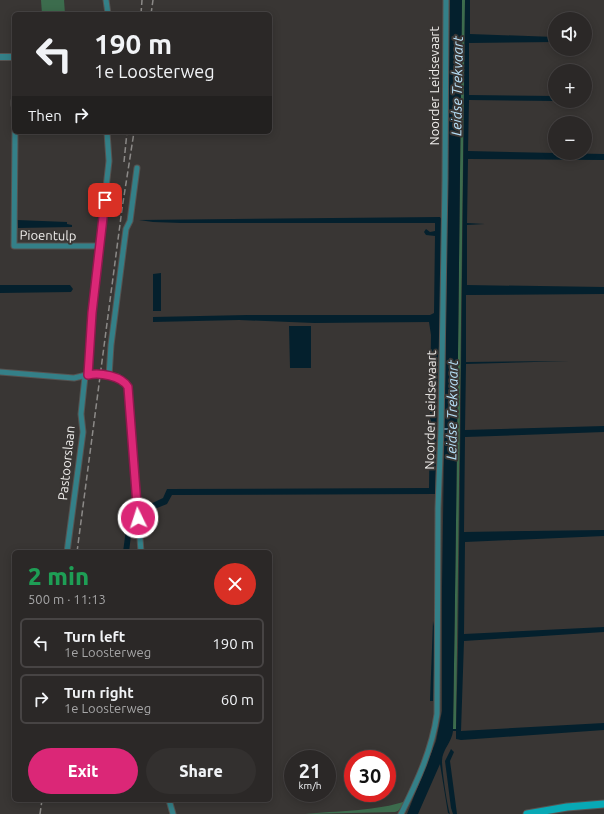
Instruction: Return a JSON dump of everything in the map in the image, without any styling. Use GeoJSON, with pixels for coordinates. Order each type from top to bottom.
{"type":"FeatureCollection","features":[{"type":"Feature","properties":{"kind":"main road"},"geometry":{"type":"LineString","coordinates":[[527,814],[567,807],[604,804]]}},
{"type":"Feature","properties":{"kind":"street"},"geometry":{"type":"LineString","coordinates":[[106,0],[108,12]]}},
{"type":"Feature","properties":{"kind":"street","name":"Noorder Leidsevaart"},"geometry":{"type":"LineString","coordinates":[[401,814],[418,780],[434,734],[437,714],[438,508],[441,429],[446,0]]}},
{"type":"Feature","properties":{"kind":"street"},"geometry":{"type":"LineString","coordinates":[[0,57],[12,57]]}},
{"type":"Feature","properties":{"kind":"street","name":"Pioentulp"},"geometry":{"type":"LineString","coordinates":[[14,134],[14,246],[99,246]]}},
{"type":"Feature","properties":{"kind":"street","name":"Pastoorslaan"},"geometry":{"type":"LineString","coordinates":[[67,550],[83,432],[81,414],[109,161],[107,134]]}},
{"type":"Feature","properties":{"kind":"street"},"geometry":{"type":"LineString","coordinates":[[109,376],[111,345],[126,229],[130,221],[137,168]]}},
{"type":"Feature","properties":{"kind":"street"},"geometry":{"type":"LineString","coordinates":[[0,372],[74,378],[86,375],[109,376],[122,379],[126,383],[129,392],[141,550]]}},
{"type":"Feature","properties":{"kind":"street"},"geometry":{"type":"LineString","coordinates":[[170,802],[173,814]]}},
{"type":"Feature","properties":{"kind":"green space"},"geometry":{"type":"Polygon","coordinates":[[[41,0],[64,0],[65,12],[42,12],[41,0]]]}},
{"type":"Feature","properties":{"kind":"green space"},"geometry":{"type":"Polygon","coordinates":[[[462,0],[465,0],[456,729],[453,729],[457,456],[462,0]]]}},
{"type":"Feature","properties":{"kind":"green space"},"geometry":{"type":"Polygon","coordinates":[[[406,801],[398,811],[395,812],[305,814],[370,809],[406,801]]]}},
{"type":"Feature","properties":{"kind":"water","name":"Leidse Trekvaart"},"geometry":{"type":"Polygon","coordinates":[[[450,0],[462,0],[453,729],[456,729],[465,0],[470,0],[470,34],[548,37],[548,42],[469,43],[469,95],[548,96],[548,101],[469,100],[468,151],[548,153],[548,160],[468,159],[467,223],[485,224],[467,225],[467,285],[604,287],[604,294],[466,295],[466,362],[569,361],[466,364],[465,430],[604,426],[604,432],[465,437],[464,532],[604,530],[604,536],[465,542],[464,634],[604,627],[604,632],[464,641],[461,731],[604,723],[604,730],[461,740],[456,739],[456,731],[453,731],[451,739],[442,757],[447,803],[450,814],[448,813],[440,764],[418,814],[407,814],[436,741],[442,711],[442,587],[446,325],[441,326],[438,357],[435,494],[172,495],[167,504],[142,514],[140,509],[163,498],[167,489],[429,488],[431,335],[429,322],[314,323],[239,320],[153,322],[153,317],[247,315],[430,315],[434,313],[435,236],[426,235],[424,232],[426,229],[430,232],[435,231],[435,223],[181,223],[139,220],[440,217],[442,220],[442,317],[446,317],[450,0]]]}},
{"type":"Feature","properties":{"kind":"water"},"geometry":{"type":"Polygon","coordinates":[[[592,154],[604,154],[604,160],[592,160],[592,154]]]}},
{"type":"Feature","properties":{"kind":"water"},"geometry":{"type":"Polygon","coordinates":[[[17,220],[67,222],[67,224],[72,225],[72,227],[18,228],[17,220]]]}},
{"type":"Feature","properties":{"kind":"water"},"geometry":{"type":"Polygon","coordinates":[[[161,273],[161,311],[153,311],[153,274],[161,273]]]}},
{"type":"Feature","properties":{"kind":"water"},"geometry":{"type":"Polygon","coordinates":[[[0,285],[70,285],[73,289],[71,292],[0,293],[0,285]]]}},
{"type":"Feature","properties":{"kind":"water"},"geometry":{"type":"Polygon","coordinates":[[[289,326],[311,326],[311,368],[290,368],[289,326]]]}},
{"type":"Feature","properties":{"kind":"water"},"geometry":{"type":"Polygon","coordinates":[[[134,510],[136,514],[133,519],[129,550],[123,550],[128,514],[134,510]]]}},
{"type":"Feature","properties":{"kind":"water"},"geometry":{"type":"Polygon","coordinates":[[[433,621],[435,632],[433,701],[430,701],[433,621]]]}},
{"type":"Feature","properties":{"kind":"water"},"geometry":{"type":"Polygon","coordinates":[[[451,749],[454,752],[450,761],[457,814],[453,814],[451,808],[445,761],[451,749]]]}},
{"type":"Feature","properties":{"kind":"ferry route"},"geometry":{"type":"LineString","coordinates":[[444,429],[457,429]]}},
{"type":"Feature","properties":{"kind":"railway"},"geometry":{"type":"LineString","coordinates":[[141,12],[142,0]]}},
{"type":"Feature","properties":{"kind":"railway"},"geometry":{"type":"LineString","coordinates":[[151,12],[153,0]]}},
{"type":"Feature","properties":{"kind":"railway"},"geometry":{"type":"LineString","coordinates":[[124,162],[127,134]]}},
{"type":"Feature","properties":{"kind":"railway"},"geometry":{"type":"LineString","coordinates":[[77,550],[122,209],[134,134]]}},
{"type":"Feature","properties":{"kind":"railway"},"geometry":{"type":"LineString","coordinates":[[40,814],[42,802]]}},
{"type":"Feature","properties":{"kind":"route"},"geometry":{"type":"LineString","coordinates":[[105,200],[92,313],[88,375],[94,374],[118,377],[126,383],[128,387],[138,518]]}}]}
